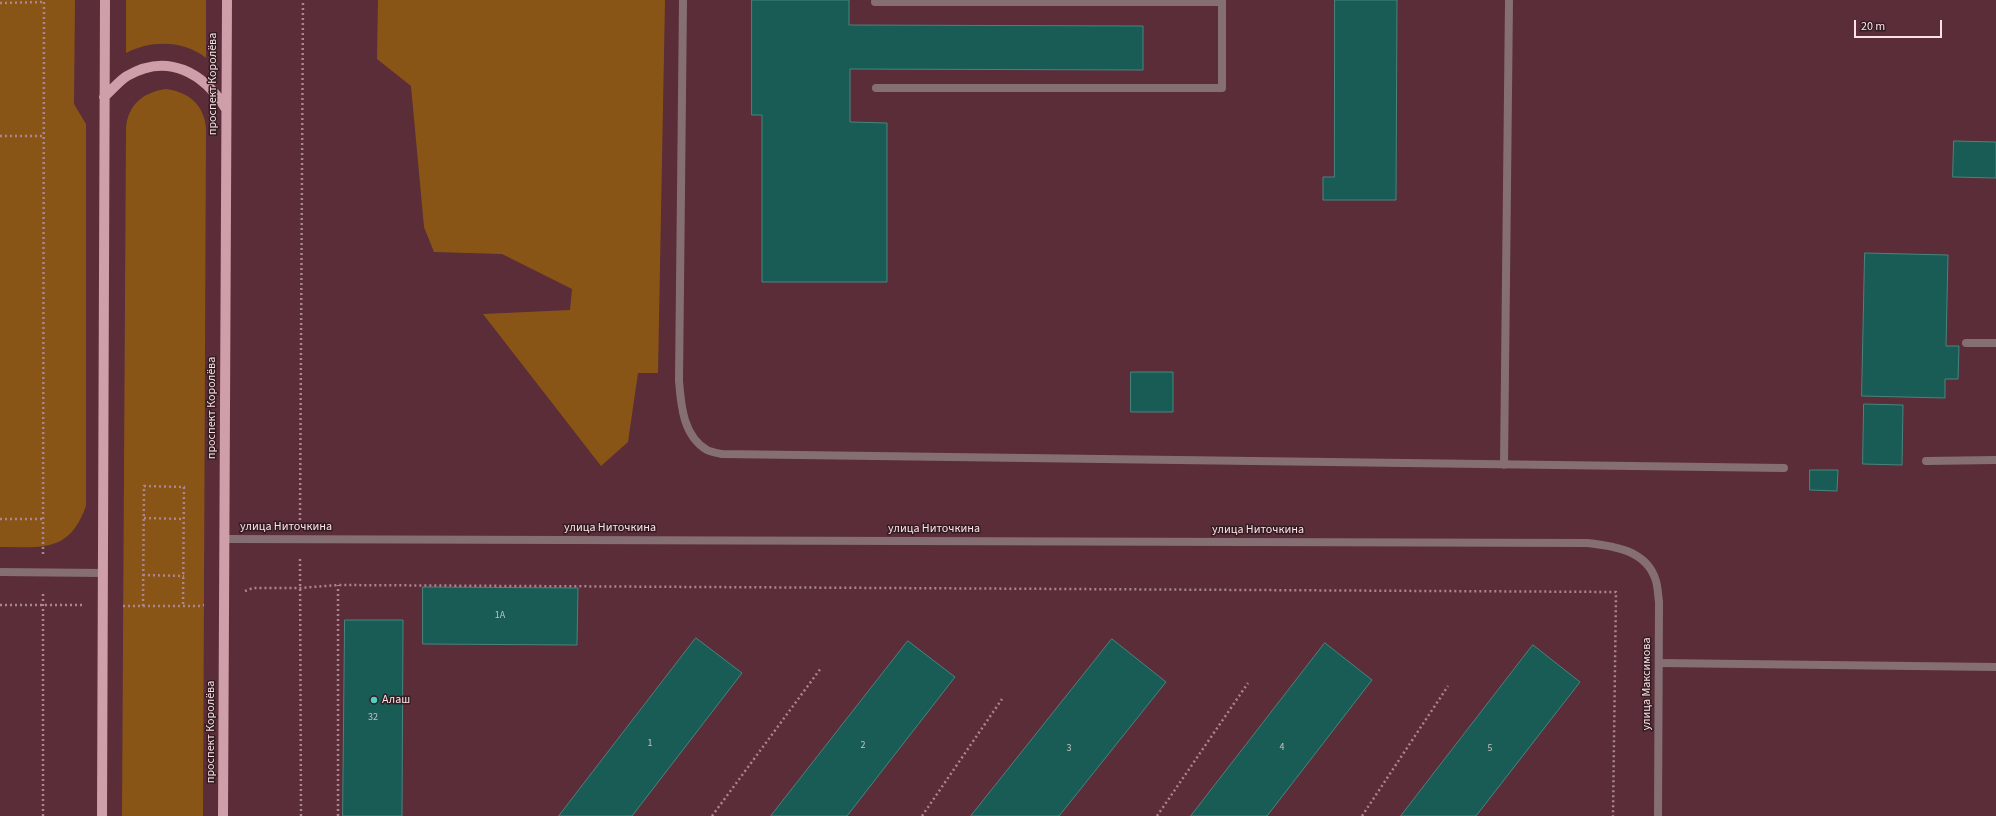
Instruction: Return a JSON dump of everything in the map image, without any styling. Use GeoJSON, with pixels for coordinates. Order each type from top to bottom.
{"type":"FeatureCollection","features":[{"type":"Feature","properties":{"kind":"main road"},"geometry":{"type":"LineString","coordinates":[[102,816],[105,0]]}},
{"type":"Feature","properties":{"kind":"main road","name":"проспект Королёва"},"geometry":{"type":"LineString","coordinates":[[223,816],[227,0]]}},
{"type":"Feature","properties":{"kind":"main road"},"geometry":{"type":"LineString","coordinates":[[104,97],[128,76],[145,69],[162,66],[179,67],[193,74],[208,86],[218,95],[226,109]]}},
{"type":"Feature","properties":{"kind":"street"},"geometry":{"type":"LineString","coordinates":[[683,0],[680,387],[681,405],[686,424],[694,438],[707,450],[722,454],[1784,468]]}},
{"type":"Feature","properties":{"kind":"street"},"geometry":{"type":"LineString","coordinates":[[1504,465],[1509,0]]}},
{"type":"Feature","properties":{"kind":"street"},"geometry":{"type":"LineString","coordinates":[[875,2],[1222,1],[1222,88],[876,88]]}},
{"type":"Feature","properties":{"kind":"street"},"geometry":{"type":"LineString","coordinates":[[1966,343],[1996,343]]}},
{"type":"Feature","properties":{"kind":"street"},"geometry":{"type":"LineString","coordinates":[[1926,460],[1996,460]]}},
{"type":"Feature","properties":{"kind":"street","name":"улица Ниточкина"},"geometry":{"type":"LineString","coordinates":[[225,539],[1587,543],[1628,550],[1640,558]]}},
{"type":"Feature","properties":{"kind":"street","name":"улица Максимова"},"geometry":{"type":"LineString","coordinates":[[1640,558],[1651,570],[1656,581],[1659,602],[1658,816]]}},
{"type":"Feature","properties":{"kind":"street"},"geometry":{"type":"LineString","coordinates":[[0,572],[103,572]]}},
{"type":"Feature","properties":{"kind":"street"},"geometry":{"type":"LineString","coordinates":[[1659,664],[1996,667]]}},
{"type":"Feature","properties":{"kind":"path"},"geometry":{"type":"LineString","coordinates":[[301,816],[300,539],[303,0]]}},
{"type":"Feature","properties":{"kind":"path"},"geometry":{"type":"LineString","coordinates":[[0,3],[44,1],[42,816]]}},
{"type":"Feature","properties":{"kind":"path"},"geometry":{"type":"LineString","coordinates":[[0,136],[44,136]]}},
{"type":"Feature","properties":{"kind":"path"},"geometry":{"type":"LineString","coordinates":[[143,606],[144,486],[184,487],[183,606]]}},
{"type":"Feature","properties":{"kind":"path"},"geometry":{"type":"LineString","coordinates":[[144,518],[184,519]]}},
{"type":"Feature","properties":{"kind":"path"},"geometry":{"type":"LineString","coordinates":[[0,519],[43,519]]}},
{"type":"Feature","properties":{"kind":"path"},"geometry":{"type":"LineString","coordinates":[[143,576],[184,576]]}},
{"type":"Feature","properties":{"kind":"path"},"geometry":{"type":"LineString","coordinates":[[338,585],[338,816]]}},
{"type":"Feature","properties":{"kind":"path"},"geometry":{"type":"LineString","coordinates":[[0,605],[200,606],[253,588],[300,588],[338,585],[1616,592],[1613,816]]}},
{"type":"Feature","properties":{"kind":"path"},"geometry":{"type":"LineString","coordinates":[[712,816],[821,668]]}},
{"type":"Feature","properties":{"kind":"path"},"geometry":{"type":"LineString","coordinates":[[1157,816],[1248,683]]}},
{"type":"Feature","properties":{"kind":"path"},"geometry":{"type":"LineString","coordinates":[[1362,816],[1448,686]]}},
{"type":"Feature","properties":{"kind":"path"},"geometry":{"type":"LineString","coordinates":[[922,816],[1002,699]]}},
{"type":"Feature","properties":{"kind":"shaded area"},"geometry":{"type":"Polygon","coordinates":[[[0,0],[75,0],[74,104],[86,124],[86,506],[79,521],[63,540],[53,544],[29,547],[0,547],[0,0]]]}},
{"type":"Feature","properties":{"kind":"shaded area"},"geometry":{"type":"Polygon","coordinates":[[[126,0],[206,0],[206,58],[188,48],[167,44],[146,46],[126,53],[126,0]]]}},
{"type":"Feature","properties":{"kind":"shaded area"},"geometry":{"type":"Polygon","coordinates":[[[378,0],[665,0],[658,373],[638,373],[628,442],[601,466],[483,314],[570,310],[572,289],[502,254],[434,252],[424,227],[411,86],[377,59],[378,0]]]}},
{"type":"Feature","properties":{"kind":"shaded area"},"geometry":{"type":"Polygon","coordinates":[[[166,89],[182,93],[194,101],[199,106],[205,120],[206,128],[203,816],[122,816],[126,128],[127,120],[133,106],[138,101],[150,93],[166,89]]]}},
{"type":"Feature","properties":{"kind":"building"},"geometry":{"type":"Polygon","coordinates":[[[752,0],[849,0],[849,25],[1143,26],[1143,70],[850,69],[850,122],[887,123],[887,282],[762,282],[762,115],[752,115],[752,0]]]}},
{"type":"Feature","properties":{"kind":"building"},"geometry":{"type":"Polygon","coordinates":[[[1335,0],[1397,0],[1396,200],[1323,200],[1323,177],[1334,177],[1335,0]]]}},
{"type":"Feature","properties":{"kind":"building"},"geometry":{"type":"Polygon","coordinates":[[[1954,141],[1996,142],[1996,178],[1953,177],[1954,141]]]}},
{"type":"Feature","properties":{"kind":"building"},"geometry":{"type":"Polygon","coordinates":[[[1865,253],[1948,255],[1946,346],[1959,346],[1958,379],[1945,379],[1945,398],[1862,396],[1865,253]]]}},
{"type":"Feature","properties":{"kind":"building"},"geometry":{"type":"Polygon","coordinates":[[[1131,372],[1173,372],[1173,412],[1131,412],[1131,372]]]}},
{"type":"Feature","properties":{"kind":"building"},"geometry":{"type":"Polygon","coordinates":[[[1864,404],[1903,405],[1902,465],[1863,464],[1864,404]]]}},
{"type":"Feature","properties":{"kind":"building"},"geometry":{"type":"Polygon","coordinates":[[[1810,470],[1838,470],[1837,491],[1810,490],[1810,470]]]}},
{"type":"Feature","properties":{"kind":"building"},"geometry":{"type":"Polygon","coordinates":[[[423,587],[578,588],[577,645],[423,644],[423,587]]]}},
{"type":"Feature","properties":{"kind":"building"},"geometry":{"type":"Polygon","coordinates":[[[345,620],[403,620],[402,816],[343,816],[345,620]]]}},
{"type":"Feature","properties":{"kind":"building"},"geometry":{"type":"Polygon","coordinates":[[[696,638],[742,673],[632,816],[559,816],[696,638]]]}},
{"type":"Feature","properties":{"kind":"building"},"geometry":{"type":"Polygon","coordinates":[[[1112,639],[1166,682],[1059,816],[971,816],[1112,639]]]}},
{"type":"Feature","properties":{"kind":"building"},"geometry":{"type":"Polygon","coordinates":[[[908,641],[955,677],[847,816],[771,816],[908,641]]]}},
{"type":"Feature","properties":{"kind":"building"},"geometry":{"type":"Polygon","coordinates":[[[1325,643],[1372,680],[1267,816],[1191,816],[1325,643]]]}},
{"type":"Feature","properties":{"kind":"building"},"geometry":{"type":"Polygon","coordinates":[[[1533,645],[1580,682],[1476,816],[1401,816],[1533,645]]]}},
{"type":"Feature","properties":{"kind":"place","name":"Алаш"},"geometry":{"type":"Point","coordinates":[374,700]}}]}
